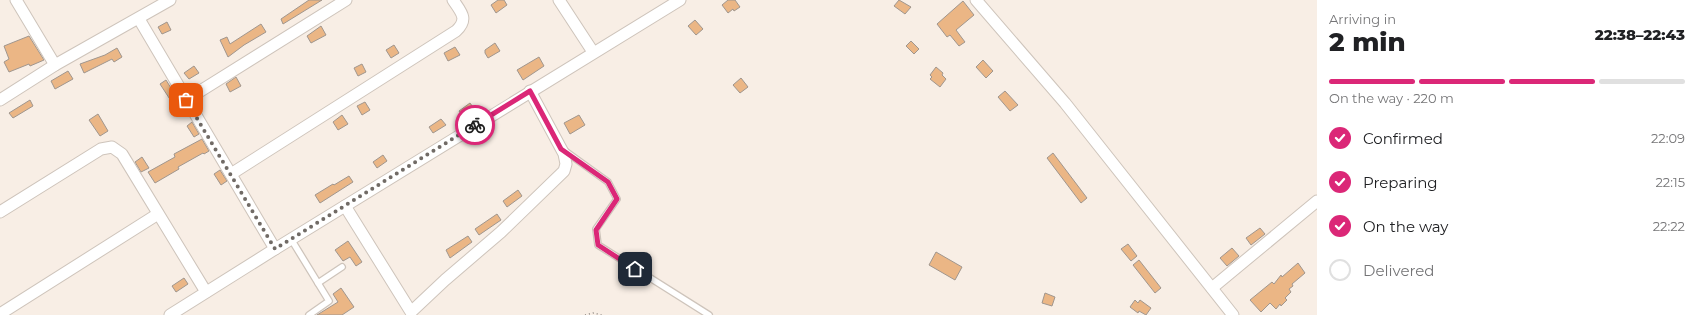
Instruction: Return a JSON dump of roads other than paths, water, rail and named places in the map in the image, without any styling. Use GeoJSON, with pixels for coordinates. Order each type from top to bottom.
{"type":"FeatureCollection","features":[{"type":"Feature","properties":{"kind":"street"},"geometry":{"type":"LineString","coordinates":[[16,0],[55,65]]}},
{"type":"Feature","properties":{"kind":"street"},"geometry":{"type":"LineString","coordinates":[[0,100],[55,65],[139,19],[170,0]]}},
{"type":"Feature","properties":{"kind":"street"},"geometry":{"type":"LineString","coordinates":[[186,100],[346,0]]}},
{"type":"Feature","properties":{"kind":"street"},"geometry":{"type":"LineString","coordinates":[[231,174],[456,31],[460,27],[463,18],[453,0]]}},
{"type":"Feature","properties":{"kind":"street"},"geometry":{"type":"LineString","coordinates":[[559,0],[593,52]]}},
{"type":"Feature","properties":{"kind":"street"},"geometry":{"type":"LineString","coordinates":[[170,315],[593,52],[680,0]]}},
{"type":"Feature","properties":{"kind":"street"},"geometry":{"type":"LineString","coordinates":[[976,0],[1065,103],[1233,315]]}},
{"type":"Feature","properties":{"kind":"street"},"geometry":{"type":"LineString","coordinates":[[139,19],[275,249]]}},
{"type":"Feature","properties":{"kind":"street"},"geometry":{"type":"LineString","coordinates":[[345,206],[412,314],[445,280],[502,232],[564,171],[566,164],[561,149],[530,91]]}},
{"type":"Feature","properties":{"kind":"street"},"geometry":{"type":"LineString","coordinates":[[0,212],[101,149],[112,147],[122,154],[206,292]]}},
{"type":"Feature","properties":{"kind":"street"},"geometry":{"type":"LineString","coordinates":[[1212,288],[1317,201]]}},
{"type":"Feature","properties":{"kind":"street"},"geometry":{"type":"LineString","coordinates":[[0,314],[158,214]]}},
{"type":"Feature","properties":{"kind":"lane"},"geometry":{"type":"LineString","coordinates":[[561,149],[608,182],[617,199],[596,230],[598,245],[709,315]]}},
{"type":"Feature","properties":{"kind":"lane"},"geometry":{"type":"LineString","coordinates":[[291,239],[329,301],[309,315]]}},
{"type":"Feature","properties":{"kind":"lane"},"geometry":{"type":"LineString","coordinates":[[318,283],[342,267]]}}]}
